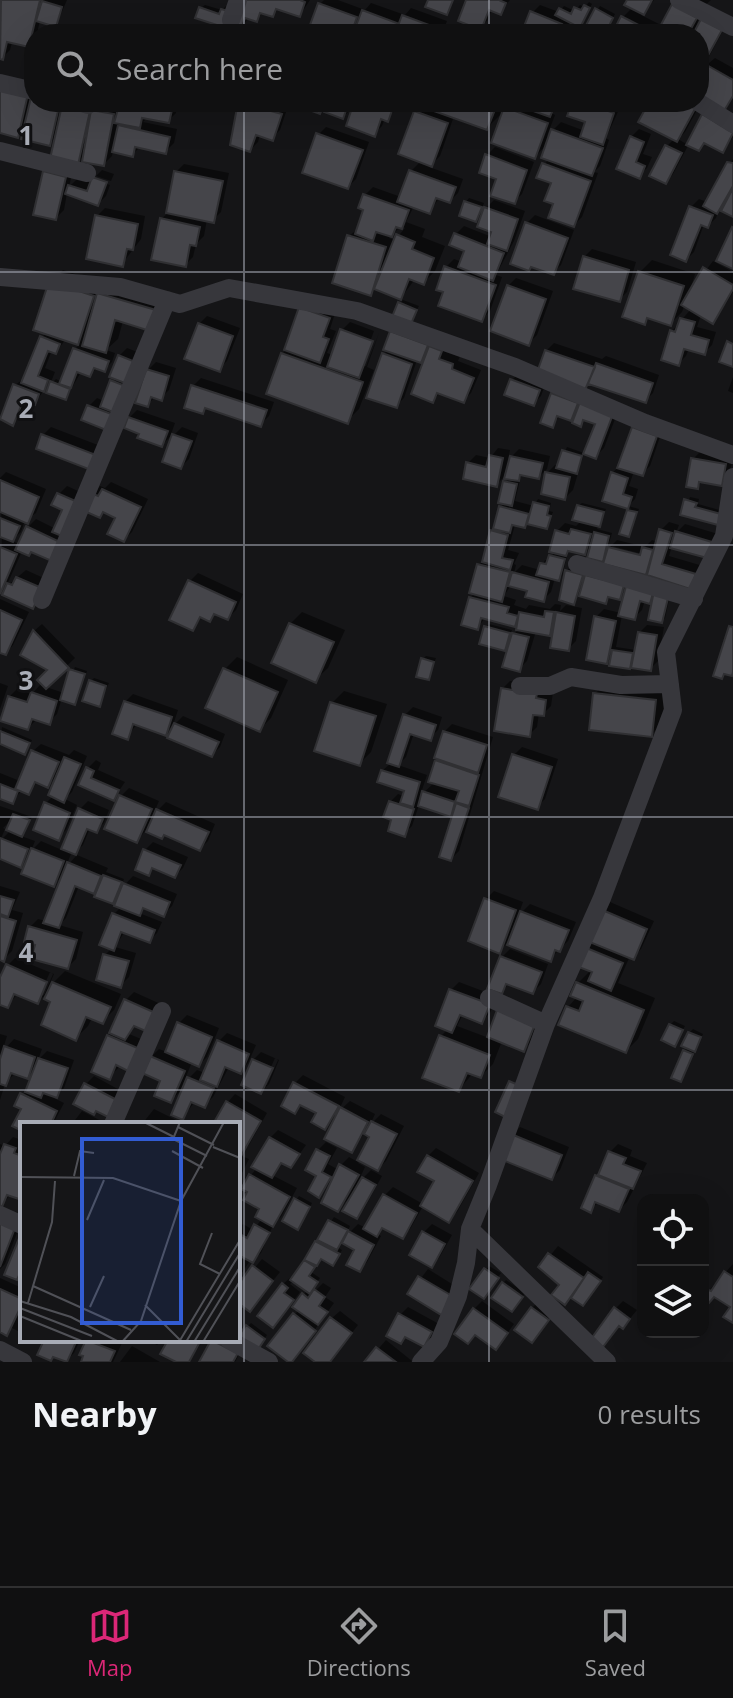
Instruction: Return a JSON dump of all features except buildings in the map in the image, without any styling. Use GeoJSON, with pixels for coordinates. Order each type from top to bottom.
{"type":"FeatureCollection","features":[{"type":"Feature","properties":{"kind":"street"},"geometry":{"type":"LineString","coordinates":[[231,20],[238,0]]}},
{"type":"Feature","properties":{"kind":"street"},"geometry":{"type":"LineString","coordinates":[[679,0],[733,27]]}},
{"type":"Feature","properties":{"kind":"street"},"geometry":{"type":"LineString","coordinates":[[0,83],[24,89]]}},
{"type":"Feature","properties":{"kind":"street"},"geometry":{"type":"LineString","coordinates":[[709,109],[733,124]]}},
{"type":"Feature","properties":{"kind":"street"},"geometry":{"type":"LineString","coordinates":[[0,151],[87,173]]}},
{"type":"Feature","properties":{"kind":"street"},"geometry":{"type":"LineString","coordinates":[[0,277],[120,287],[180,304],[229,288],[357,311],[515,367],[645,423],[733,455]]}},
{"type":"Feature","properties":{"kind":"street"},"geometry":{"type":"LineString","coordinates":[[42,600],[167,300]]}},
{"type":"Feature","properties":{"kind":"street"},"geometry":{"type":"LineString","coordinates":[[421,1362],[439,1342],[458,1296],[470,1229],[546,1024],[602,898],[673,710],[666,652],[724,536],[733,477]]}},
{"type":"Feature","properties":{"kind":"street"},"geometry":{"type":"LineString","coordinates":[[577,564],[694,599]]}},
{"type":"Feature","properties":{"kind":"street"},"geometry":{"type":"LineString","coordinates":[[520,686],[550,686],[571,677],[621,685],[670,684]]}},
{"type":"Feature","properties":{"kind":"street"},"geometry":{"type":"LineString","coordinates":[[489,998],[546,1024]]}},
{"type":"Feature","properties":{"kind":"street"},"geometry":{"type":"LineString","coordinates":[[114,1122],[162,1011]]}},
{"type":"Feature","properties":{"kind":"street"},"geometry":{"type":"LineString","coordinates":[[0,1215],[20,1224]]}},
{"type":"Feature","properties":{"kind":"street"},"geometry":{"type":"LineString","coordinates":[[470,1229],[607,1362]]}},
{"type":"Feature","properties":{"kind":"street"},"geometry":{"type":"LineString","coordinates":[[233,1342],[269,1362]]}},
{"type":"Feature","properties":{"kind":"street"},"geometry":{"type":"LineString","coordinates":[[0,1350],[23,1362]]}}]}
